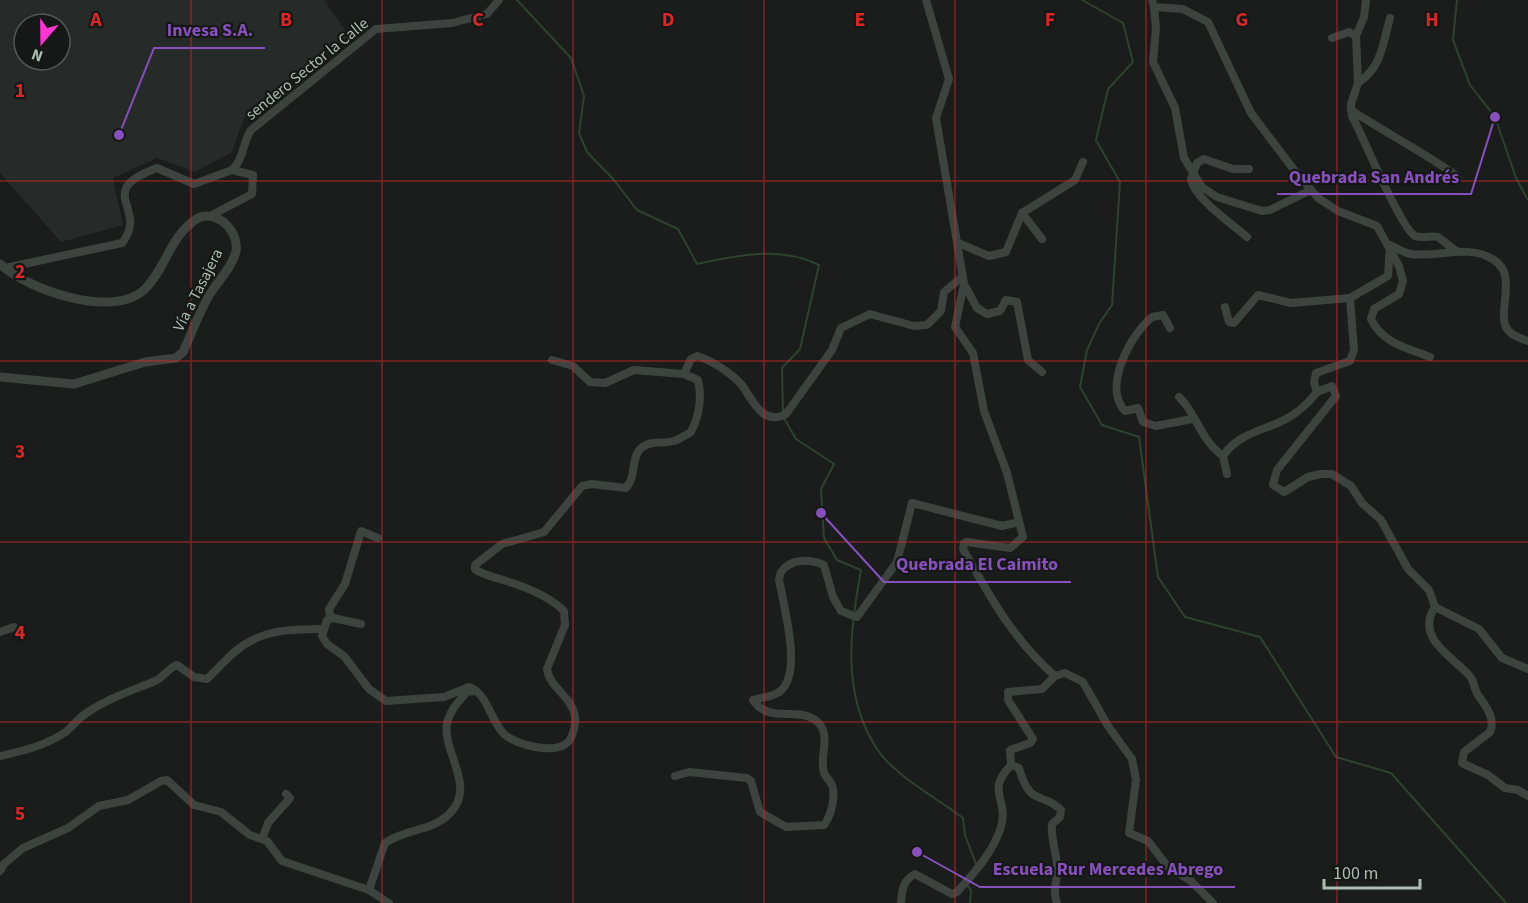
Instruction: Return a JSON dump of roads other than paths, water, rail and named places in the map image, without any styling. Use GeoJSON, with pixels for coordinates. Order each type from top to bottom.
{"type":"FeatureCollection","features":[{"type":"Feature","properties":{"kind":"street","name":"sendero Sector la Calle"},"geometry":{"type":"LineString","coordinates":[[232,170],[237,166],[245,140],[251,130],[376,29],[452,23],[487,14],[499,0]]}},
{"type":"Feature","properties":{"kind":"street"},"geometry":{"type":"LineString","coordinates":[[926,0],[948,68],[947,88],[936,118],[945,183],[958,243],[963,280],[976,308],[987,314],[1000,311],[1006,300],[1017,302],[1028,360],[1042,372]]}},
{"type":"Feature","properties":{"kind":"street"},"geometry":{"type":"LineString","coordinates":[[1366,0],[1364,17],[1356,36],[1358,83],[1351,110],[1401,217],[1412,233],[1420,237],[1438,237],[1456,251]]}},
{"type":"Feature","properties":{"kind":"street"},"geometry":{"type":"LineString","coordinates":[[1311,190],[1270,210],[1262,211],[1217,196],[1202,187],[1184,158],[1175,108],[1153,62],[1156,28],[1153,3],[1183,9],[1209,22],[1251,113],[1311,190],[1318,198],[1338,211],[1377,226],[1390,245],[1403,281],[1399,294],[1374,309],[1371,319],[1377,331],[1385,339],[1431,357]]}},
{"type":"Feature","properties":{"kind":"street"},"geometry":{"type":"LineString","coordinates":[[1358,83],[1374,69],[1385,43],[1390,18]]}},
{"type":"Feature","properties":{"kind":"street"},"geometry":{"type":"LineString","coordinates":[[1332,38],[1349,32],[1356,36]]}},
{"type":"Feature","properties":{"kind":"street"},"geometry":{"type":"LineString","coordinates":[[1351,110],[1390,136],[1423,152],[1457,176]]}},
{"type":"Feature","properties":{"kind":"street"},"geometry":{"type":"LineString","coordinates":[[1246,237],[1230,225],[1196,190],[1192,184],[1192,174],[1197,163],[1204,159],[1233,169],[1249,169]]}},
{"type":"Feature","properties":{"kind":"street"},"geometry":{"type":"LineString","coordinates":[[958,243],[989,256],[1006,252],[1023,213],[1075,180],[1083,162]]}},
{"type":"Feature","properties":{"kind":"street"},"geometry":{"type":"LineString","coordinates":[[157,168],[194,184],[232,170],[253,175],[252,194],[210,216],[197,218],[181,232],[146,288],[134,298],[109,302],[70,297],[41,290],[2,266],[122,243],[131,228],[124,190],[127,183],[142,173],[157,168]]}},
{"type":"Feature","properties":{"kind":"street"},"geometry":{"type":"LineString","coordinates":[[1023,213],[1042,239]]}},
{"type":"Feature","properties":{"kind":"street","name":"Vía a Tasajera"},"geometry":{"type":"LineString","coordinates":[[0,377],[74,384],[145,363],[176,358],[183,352],[209,296],[236,251],[234,234],[223,220],[210,216]]}},
{"type":"Feature","properties":{"kind":"street"},"geometry":{"type":"LineString","coordinates":[[1390,245],[1412,255],[1456,251],[1480,254],[1498,264],[1506,285],[1505,325],[1509,332],[1528,341]]}},
{"type":"Feature","properties":{"kind":"street"},"geometry":{"type":"LineString","coordinates":[[1225,307],[1229,322],[1234,323],[1258,296],[1291,303],[1350,298],[1388,276],[1390,245]]}},
{"type":"Feature","properties":{"kind":"street"},"geometry":{"type":"LineString","coordinates":[[684,374],[691,359],[697,356],[706,359],[740,382],[748,398],[764,414],[772,417],[783,416],[832,350],[841,328],[870,314],[914,326],[927,325],[941,311],[944,292],[963,280]]}},
{"type":"Feature","properties":{"kind":"street"},"geometry":{"type":"LineString","coordinates":[[963,280],[955,327],[973,353],[984,411],[1007,473],[1023,537],[1010,548],[967,542],[964,543],[963,549],[1013,632],[1034,658],[1055,676]]}},
{"type":"Feature","properties":{"kind":"street"},"geometry":{"type":"LineString","coordinates":[[1317,392],[1314,382],[1316,373],[1347,363],[1353,356],[1350,298]]}},
{"type":"Feature","properties":{"kind":"street"},"geometry":{"type":"LineString","coordinates":[[1170,328],[1163,315],[1152,317],[1125,351],[1118,373],[1121,404],[1125,411],[1138,408],[1140,417],[1146,424],[1156,426],[1192,419]]}},
{"type":"Feature","properties":{"kind":"street"},"geometry":{"type":"LineString","coordinates":[[361,624],[333,618],[327,620],[322,636],[327,644],[344,656],[369,689],[386,701],[444,697],[463,687],[476,691],[502,733],[510,739],[548,750],[560,748],[568,742],[573,734],[575,717],[567,699],[548,675],[547,669],[565,625],[564,611],[555,602],[510,582],[479,573],[475,569],[475,564],[502,544],[544,532],[582,486],[592,484],[626,488],[632,481],[636,456],[644,446],[652,442],[674,441],[691,432],[697,419],[700,390],[698,380],[684,374],[634,370],[605,383],[590,382],[573,366],[552,360]]}},
{"type":"Feature","properties":{"kind":"street"},"geometry":{"type":"LineString","coordinates":[[1223,456],[1245,436],[1289,416],[1317,392],[1332,386],[1335,396],[1277,470],[1273,485],[1284,492],[1308,477],[1332,474],[1351,486],[1362,503],[1381,520],[1408,569],[1429,590],[1435,607],[1430,618],[1434,642],[1441,651],[1468,673],[1492,720],[1490,732],[1464,752],[1462,763],[1488,775],[1505,788],[1518,790],[1528,796]]}},
{"type":"Feature","properties":{"kind":"street"},"geometry":{"type":"LineString","coordinates":[[1179,397],[1188,406],[1192,419],[1212,447],[1223,456],[1227,474]]}},
{"type":"Feature","properties":{"kind":"street"},"geometry":{"type":"LineString","coordinates":[[675,776],[689,772],[747,778],[751,781],[760,812],[786,827],[824,825],[833,796],[832,785],[824,772],[825,738],[818,721],[803,714],[775,714],[753,702],[753,699],[780,692],[788,681],[793,663],[779,579],[784,567],[798,561],[814,561],[824,565],[833,597],[841,611],[857,617],[897,562],[911,504],[960,513],[1002,526],[1019,522]]}},
{"type":"Feature","properties":{"kind":"street"},"geometry":{"type":"LineString","coordinates":[[333,618],[330,616],[329,609],[345,584],[360,533],[363,530],[378,538]]}},
{"type":"Feature","properties":{"kind":"street"},"geometry":{"type":"LineString","coordinates":[[1435,607],[1479,629],[1502,658],[1528,669]]}},
{"type":"Feature","properties":{"kind":"street"},"geometry":{"type":"LineString","coordinates":[[0,632],[14,627]]}},
{"type":"Feature","properties":{"kind":"street"},"geometry":{"type":"LineString","coordinates":[[0,756],[28,751],[66,732],[83,715],[166,675],[171,667],[177,665],[200,680],[207,679],[248,642],[267,634],[294,629],[323,629]]}},
{"type":"Feature","properties":{"kind":"street"},"geometry":{"type":"LineString","coordinates":[[901,903],[902,889],[911,876],[915,874],[926,878],[952,894],[957,892],[987,858],[1001,829],[1003,807],[998,782],[1011,765],[1010,750],[1030,743],[1033,739],[1008,700],[1008,692],[1042,689],[1055,676],[1065,673],[1083,682],[1108,726],[1132,759],[1136,780],[1129,833],[1148,841],[1168,867],[1191,881],[1213,903]]}},
{"type":"Feature","properties":{"kind":"street"},"geometry":{"type":"LineString","coordinates":[[369,890],[385,843],[436,825],[453,810],[460,796],[460,781],[447,731],[447,722],[451,712],[467,692],[476,691]]}},
{"type":"Feature","properties":{"kind":"street"},"geometry":{"type":"LineString","coordinates":[[1011,765],[1019,768],[1026,788],[1035,797],[1061,810],[1060,817],[1052,824],[1051,830],[1056,852],[1057,875],[1054,892],[1057,903]]}},
{"type":"Feature","properties":{"kind":"street"},"geometry":{"type":"LineString","coordinates":[[0,871],[4,864],[23,848],[68,828],[99,807],[128,800],[161,781],[172,783],[194,805],[221,812],[250,835],[261,838],[272,845],[282,861],[369,890],[389,903]]}},
{"type":"Feature","properties":{"kind":"street"},"geometry":{"type":"LineString","coordinates":[[261,838],[268,823],[290,798],[286,794]]}},
{"type":"Feature","properties":{"kind":"waterway"},"geometry":{"type":"LineString","coordinates":[[517,0],[571,58],[584,96],[579,133],[587,152],[614,180],[637,210],[678,229],[697,264],[743,255],[774,254],[804,259],[819,265],[800,349],[782,368],[783,413]]}},
{"type":"Feature","properties":{"kind":"waterway"},"geometry":{"type":"LineString","coordinates":[[1082,0],[1123,23],[1133,62],[1108,89],[1096,140],[1120,182],[1112,305],[1099,324],[1087,350],[1080,387],[1102,425],[1139,437],[1158,577],[1185,617],[1260,637],[1336,757],[1391,773],[1506,903]]}},
{"type":"Feature","properties":{"kind":"waterway"},"geometry":{"type":"LineString","coordinates":[[1457,0],[1453,40],[1470,85],[1495,117],[1516,178],[1528,200]]}},
{"type":"Feature","properties":{"kind":"waterway"},"geometry":{"type":"LineString","coordinates":[[784,418],[796,439],[834,464],[821,489],[824,538],[837,560],[861,570],[854,616],[851,661],[853,684],[866,728],[877,749],[894,768],[963,818],[965,835],[976,864]]}},
{"type":"Feature","properties":{"kind":"waterway"},"geometry":{"type":"LineString","coordinates":[[966,884],[971,890],[970,903]]}},
{"type":"Feature","properties":{"kind":"place","name":"Quebrada San Andrés"},"geometry":{"type":"Point","coordinates":[1495,117]}},
{"type":"Feature","properties":{"kind":"place","name":"Invesa S.A."},"geometry":{"type":"Point","coordinates":[119,135]}},
{"type":"Feature","properties":{"kind":"place","name":"Quebrada El Caimito"},"geometry":{"type":"Point","coordinates":[821,513]}},
{"type":"Feature","properties":{"kind":"place","name":"Escuela Rur Mercedes Abrego"},"geometry":{"type":"Point","coordinates":[917,852]}}]}
